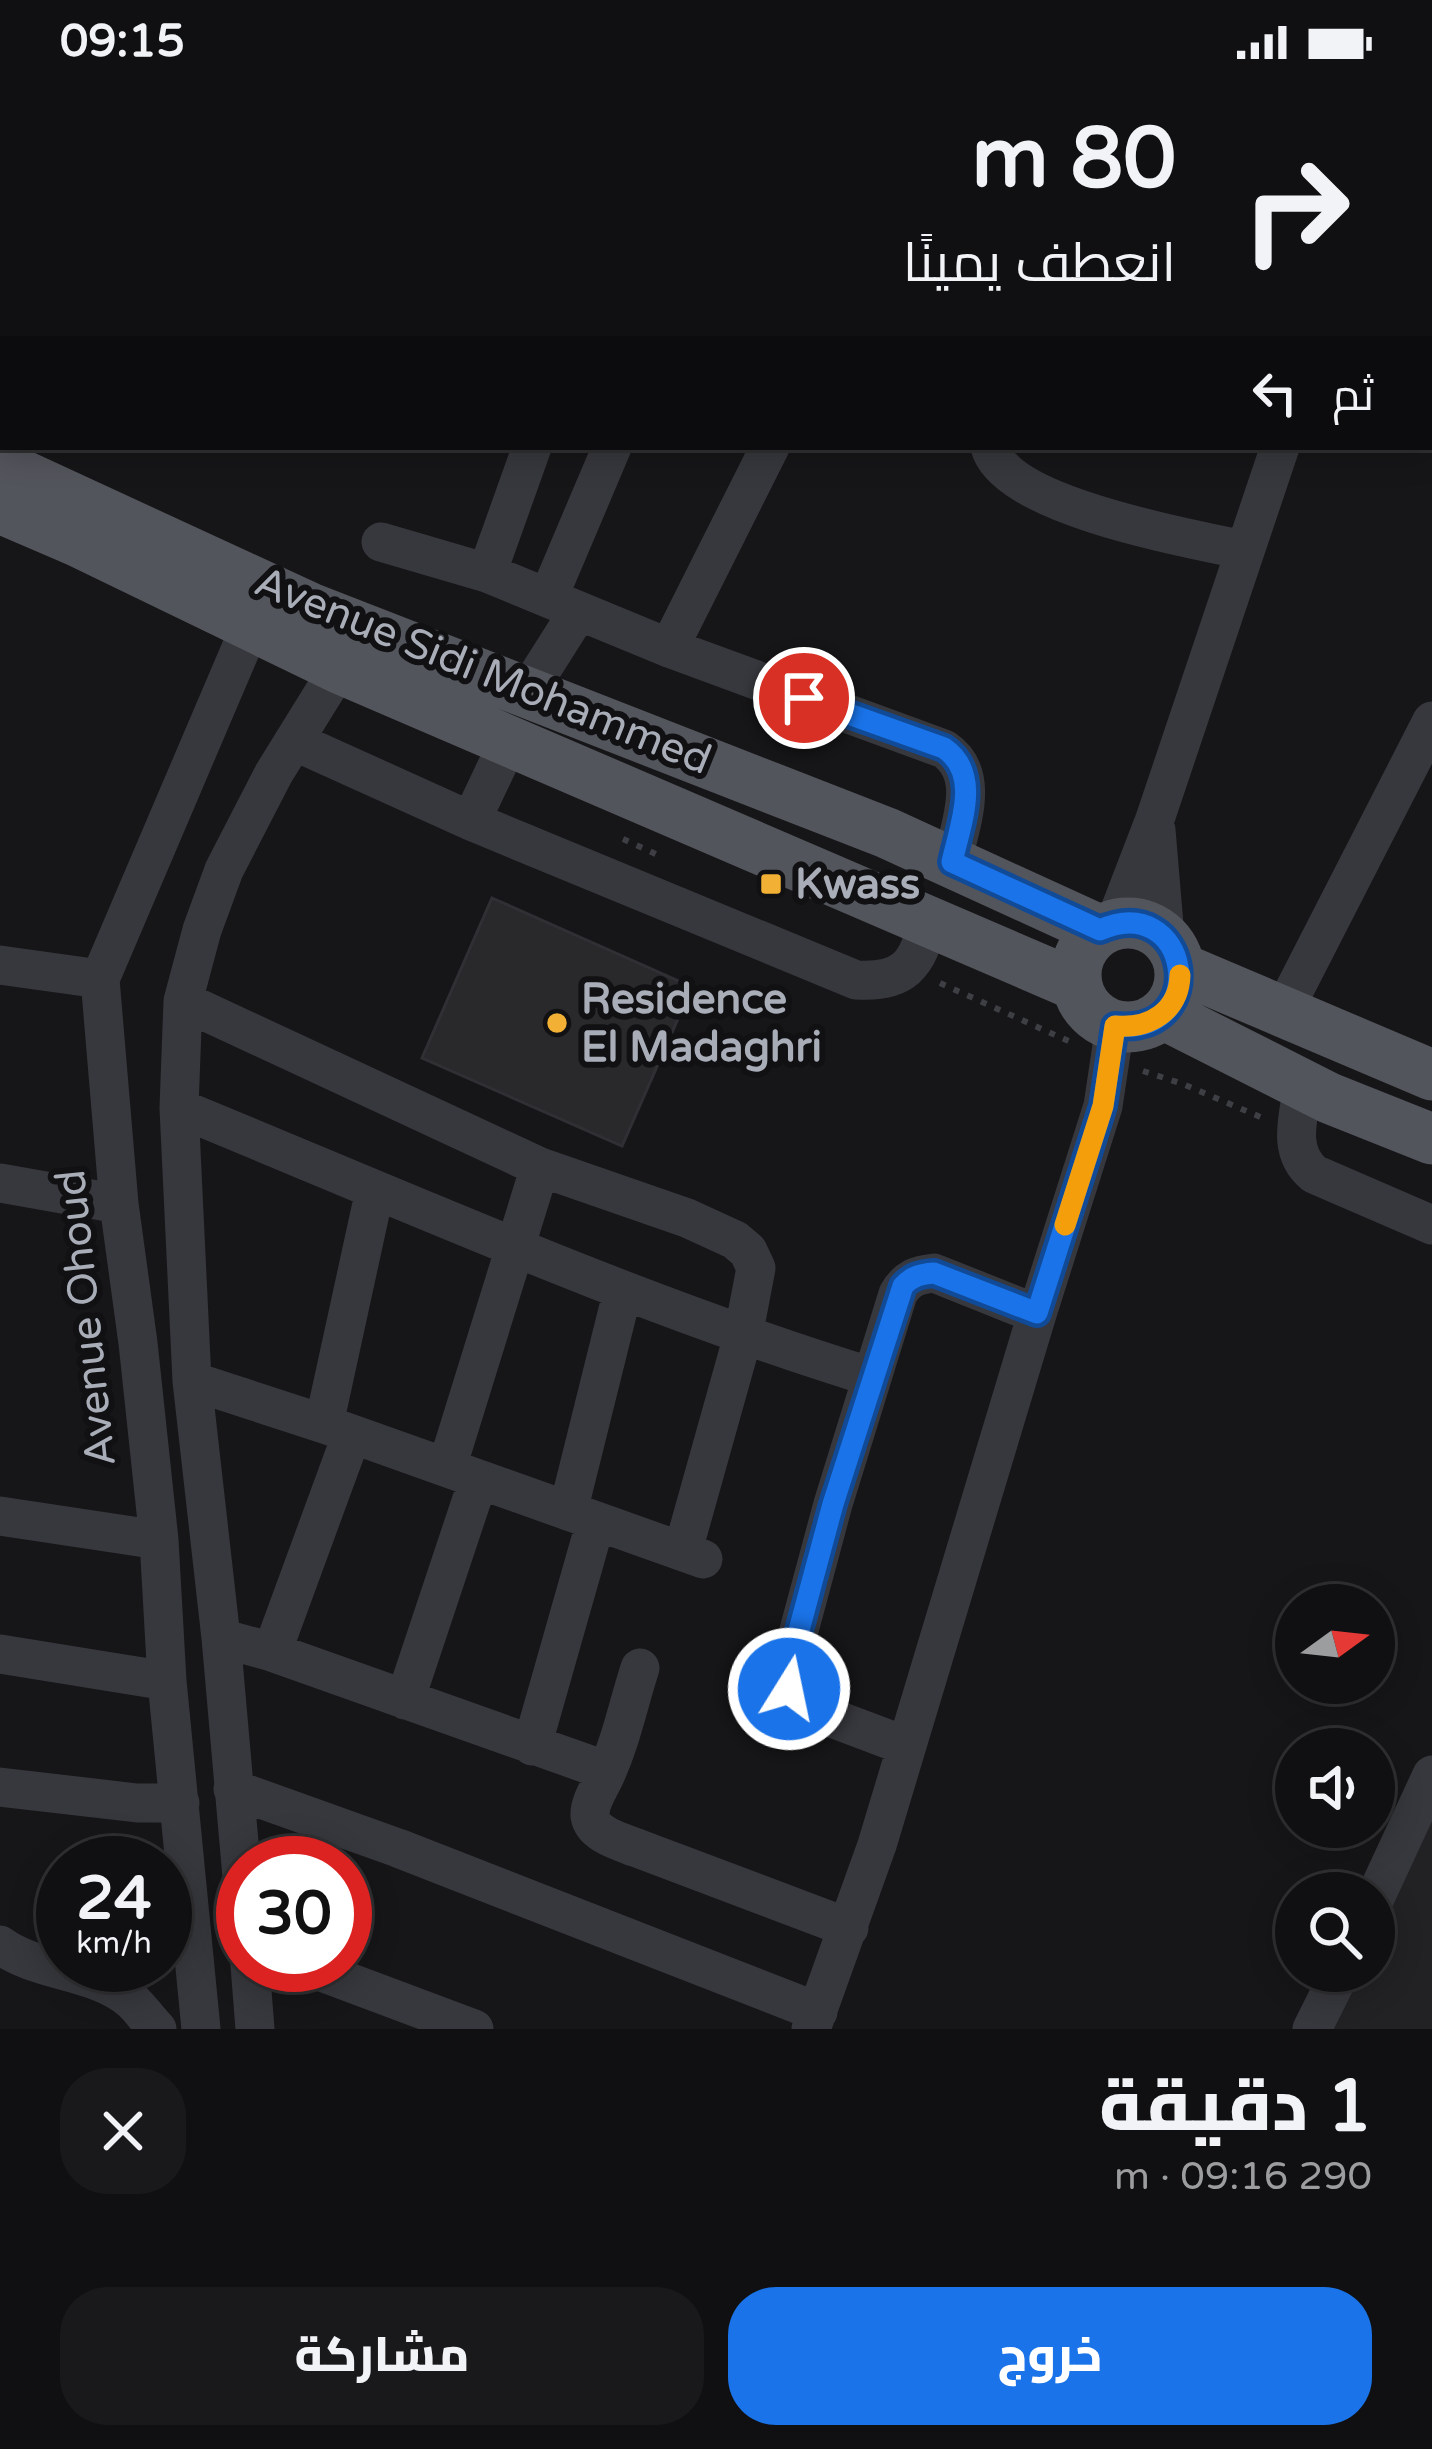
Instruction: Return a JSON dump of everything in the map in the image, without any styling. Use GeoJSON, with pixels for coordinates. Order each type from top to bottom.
{"type":"FeatureCollection","features":[{"type":"Feature","properties":{"kind":"main road","name":"Avenue Sidi Mohammed"},"geometry":{"type":"LineString","coordinates":[[0,465],[310,608],[766,783],[1107,927]]}},
{"type":"Feature","properties":{"kind":"main road","name":"Avenue Sidi Mohammed"},"geometry":{"type":"LineString","coordinates":[[0,508],[339,668],[1076,985]]}},
{"type":"Feature","properties":{"kind":"main road"},"geometry":{"type":"LineString","coordinates":[[1432,1075],[1283,1012],[1156,986],[1098,1018],[1083,1003],[1076,985],[1079,954],[1087,940],[1107,927],[1133,922],[1150,927],[1156,986],[1218,1039],[1303,1085],[1432,1138]]}},
{"type":"Feature","properties":{"kind":"street"},"geometry":{"type":"LineString","coordinates":[[487,573],[531,450]]}},
{"type":"Feature","properties":{"kind":"street"},"geometry":{"type":"LineString","coordinates":[[528,691],[563,605],[611,450]]}},
{"type":"Feature","properties":{"kind":"street"},"geometry":{"type":"LineString","coordinates":[[669,648],[768,450]]}},
{"type":"Feature","properties":{"kind":"street"},"geometry":{"type":"LineString","coordinates":[[991,450],[1001,469],[1040,494],[1178,537],[1245,550]]}},
{"type":"Feature","properties":{"kind":"street"},"geometry":{"type":"LineString","coordinates":[[1107,927],[1155,819],[1279,450]]}},
{"type":"Feature","properties":{"kind":"street"},"geometry":{"type":"LineString","coordinates":[[381,542],[487,573],[669,648],[944,748],[962,766],[967,788],[952,862]]}},
{"type":"Feature","properties":{"kind":"street","name":"Avenue Ohoud"},"geometry":{"type":"LineString","coordinates":[[201,2029],[167,1681],[159,1540],[118,1204],[100,979],[251,625]]}},
{"type":"Feature","properties":{"kind":"street"},"geometry":{"type":"LineString","coordinates":[[238,1836],[192,1381],[179,1108],[183,1001],[224,870],[274,773],[339,668]]}},
{"type":"Feature","properties":{"kind":"street"},"geometry":{"type":"LineString","coordinates":[[1283,1012],[1432,721]]}},
{"type":"Feature","properties":{"kind":"street"},"geometry":{"type":"LineString","coordinates":[[294,741],[856,980],[884,982],[908,968],[922,948],[928,921]]}},
{"type":"Feature","properties":{"kind":"street"},"geometry":{"type":"LineString","coordinates":[[471,820],[508,742]]}},
{"type":"Feature","properties":{"kind":"street"},"geometry":{"type":"LineString","coordinates":[[233,1790],[398,1848],[814,2020],[878,1845],[1103,1106],[1156,986],[1155,819]]}},
{"type":"Feature","properties":{"kind":"street"},"geometry":{"type":"LineString","coordinates":[[0,965],[100,979]]}},
{"type":"Feature","properties":{"kind":"street"},"geometry":{"type":"LineString","coordinates":[[183,1001],[540,1167],[687,1218],[742,1244],[755,1268],[693,1555],[192,1381]]}},
{"type":"Feature","properties":{"kind":"street"},"geometry":{"type":"LineString","coordinates":[[1303,1085],[1297,1152],[1304,1166],[1432,1226]]}},
{"type":"Feature","properties":{"kind":"street"},"geometry":{"type":"LineString","coordinates":[[179,1108],[622,1290],[743,1336],[872,1377]]}},
{"type":"Feature","properties":{"kind":"street"},"geometry":{"type":"LineString","coordinates":[[405,1700],[516,1247],[540,1167]]}},
{"type":"Feature","properties":{"kind":"street"},"geometry":{"type":"LineString","coordinates":[[1,1187],[118,1204]]}},
{"type":"Feature","properties":{"kind":"street"},"geometry":{"type":"LineString","coordinates":[[272,1652],[338,1429],[375,1190]]}},
{"type":"Feature","properties":{"kind":"street"},"geometry":{"type":"LineString","coordinates":[[906,1746],[808,1708],[793,1694],[788,1678],[833,1504],[898,1294],[909,1279],[934,1273],[1037,1313]]}},
{"type":"Feature","properties":{"kind":"street"},"geometry":{"type":"LineString","coordinates":[[532,1747],[582,1516],[622,1290]]}},
{"type":"Feature","properties":{"kind":"street"},"geometry":{"type":"LineString","coordinates":[[0,1516],[159,1540]]}},
{"type":"Feature","properties":{"kind":"street"},"geometry":{"type":"LineString","coordinates":[[221,1637],[608,1771]]}},
{"type":"Feature","properties":{"kind":"street"},"geometry":{"type":"LineString","coordinates":[[0,1654],[167,1681]]}},
{"type":"Feature","properties":{"kind":"street"},"geometry":{"type":"LineString","coordinates":[[640,1668],[608,1771],[593,1799],[592,1822],[600,1831],[637,1848],[849,1928]]}},
{"type":"Feature","properties":{"kind":"street"},"geometry":{"type":"LineString","coordinates":[[1387,1872],[1432,1775]]}},
{"type":"Feature","properties":{"kind":"street"},"geometry":{"type":"LineString","coordinates":[[0,1787],[137,1803],[180,1803]]}},
{"type":"Feature","properties":{"kind":"street"},"geometry":{"type":"LineString","coordinates":[[0,1945],[17,1958],[106,1985],[131,2000],[157,2029]]}},
{"type":"Feature","properties":{"kind":"street"},"geometry":{"type":"LineString","coordinates":[[372,1991],[474,2029]]}},
{"type":"Feature","properties":{"kind":"street"},"geometry":{"type":"LineString","coordinates":[[252,1992],[255,2029]]}},
{"type":"Feature","properties":{"kind":"street"},"geometry":{"type":"LineString","coordinates":[[1322,2023],[1333,1992]]}},
{"type":"Feature","properties":{"kind":"shaded area"},"geometry":{"type":"Polygon","coordinates":[[[1432,1799],[1432,2029],[1310,2029],[1330,1992],[1395,1992],[1393,1872],[1432,1799]]]}},
{"type":"Feature","properties":{"kind":"building","name":"Residence El Madaghri"},"geometry":{"type":"Polygon","coordinates":[[[492,898],[692,987],[622,1146],[422,1058],[492,898]]]}},
{"type":"Feature","properties":{"kind":"slow traffic"},"geometry":{"type":"LineString","coordinates":[[1065,1225],[1103,1106],[1115,1026],[1153,1022],[1174,1000],[1180,975]]}},
{"type":"Feature","properties":{"kind":"place","name":"Kwass"},"geometry":{"type":"Point","coordinates":[771,884]}},
{"type":"Feature","properties":{"kind":"place","name":"Residence El Madaghri"},"geometry":{"type":"Point","coordinates":[557,1023]}},
{"type":"Feature","properties":{"kind":"route"},"geometry":{"type":"LineString","coordinates":[[789,1689],[791,1660],[833,1504],[898,1294],[909,1279],[934,1273],[1037,1313],[1103,1106],[1115,1026],[1153,1022],[1174,1000],[1180,985],[1174,951],[1150,927],[1115,923],[1100,930],[952,862],[967,788],[955,756],[804,698]]}}]}
